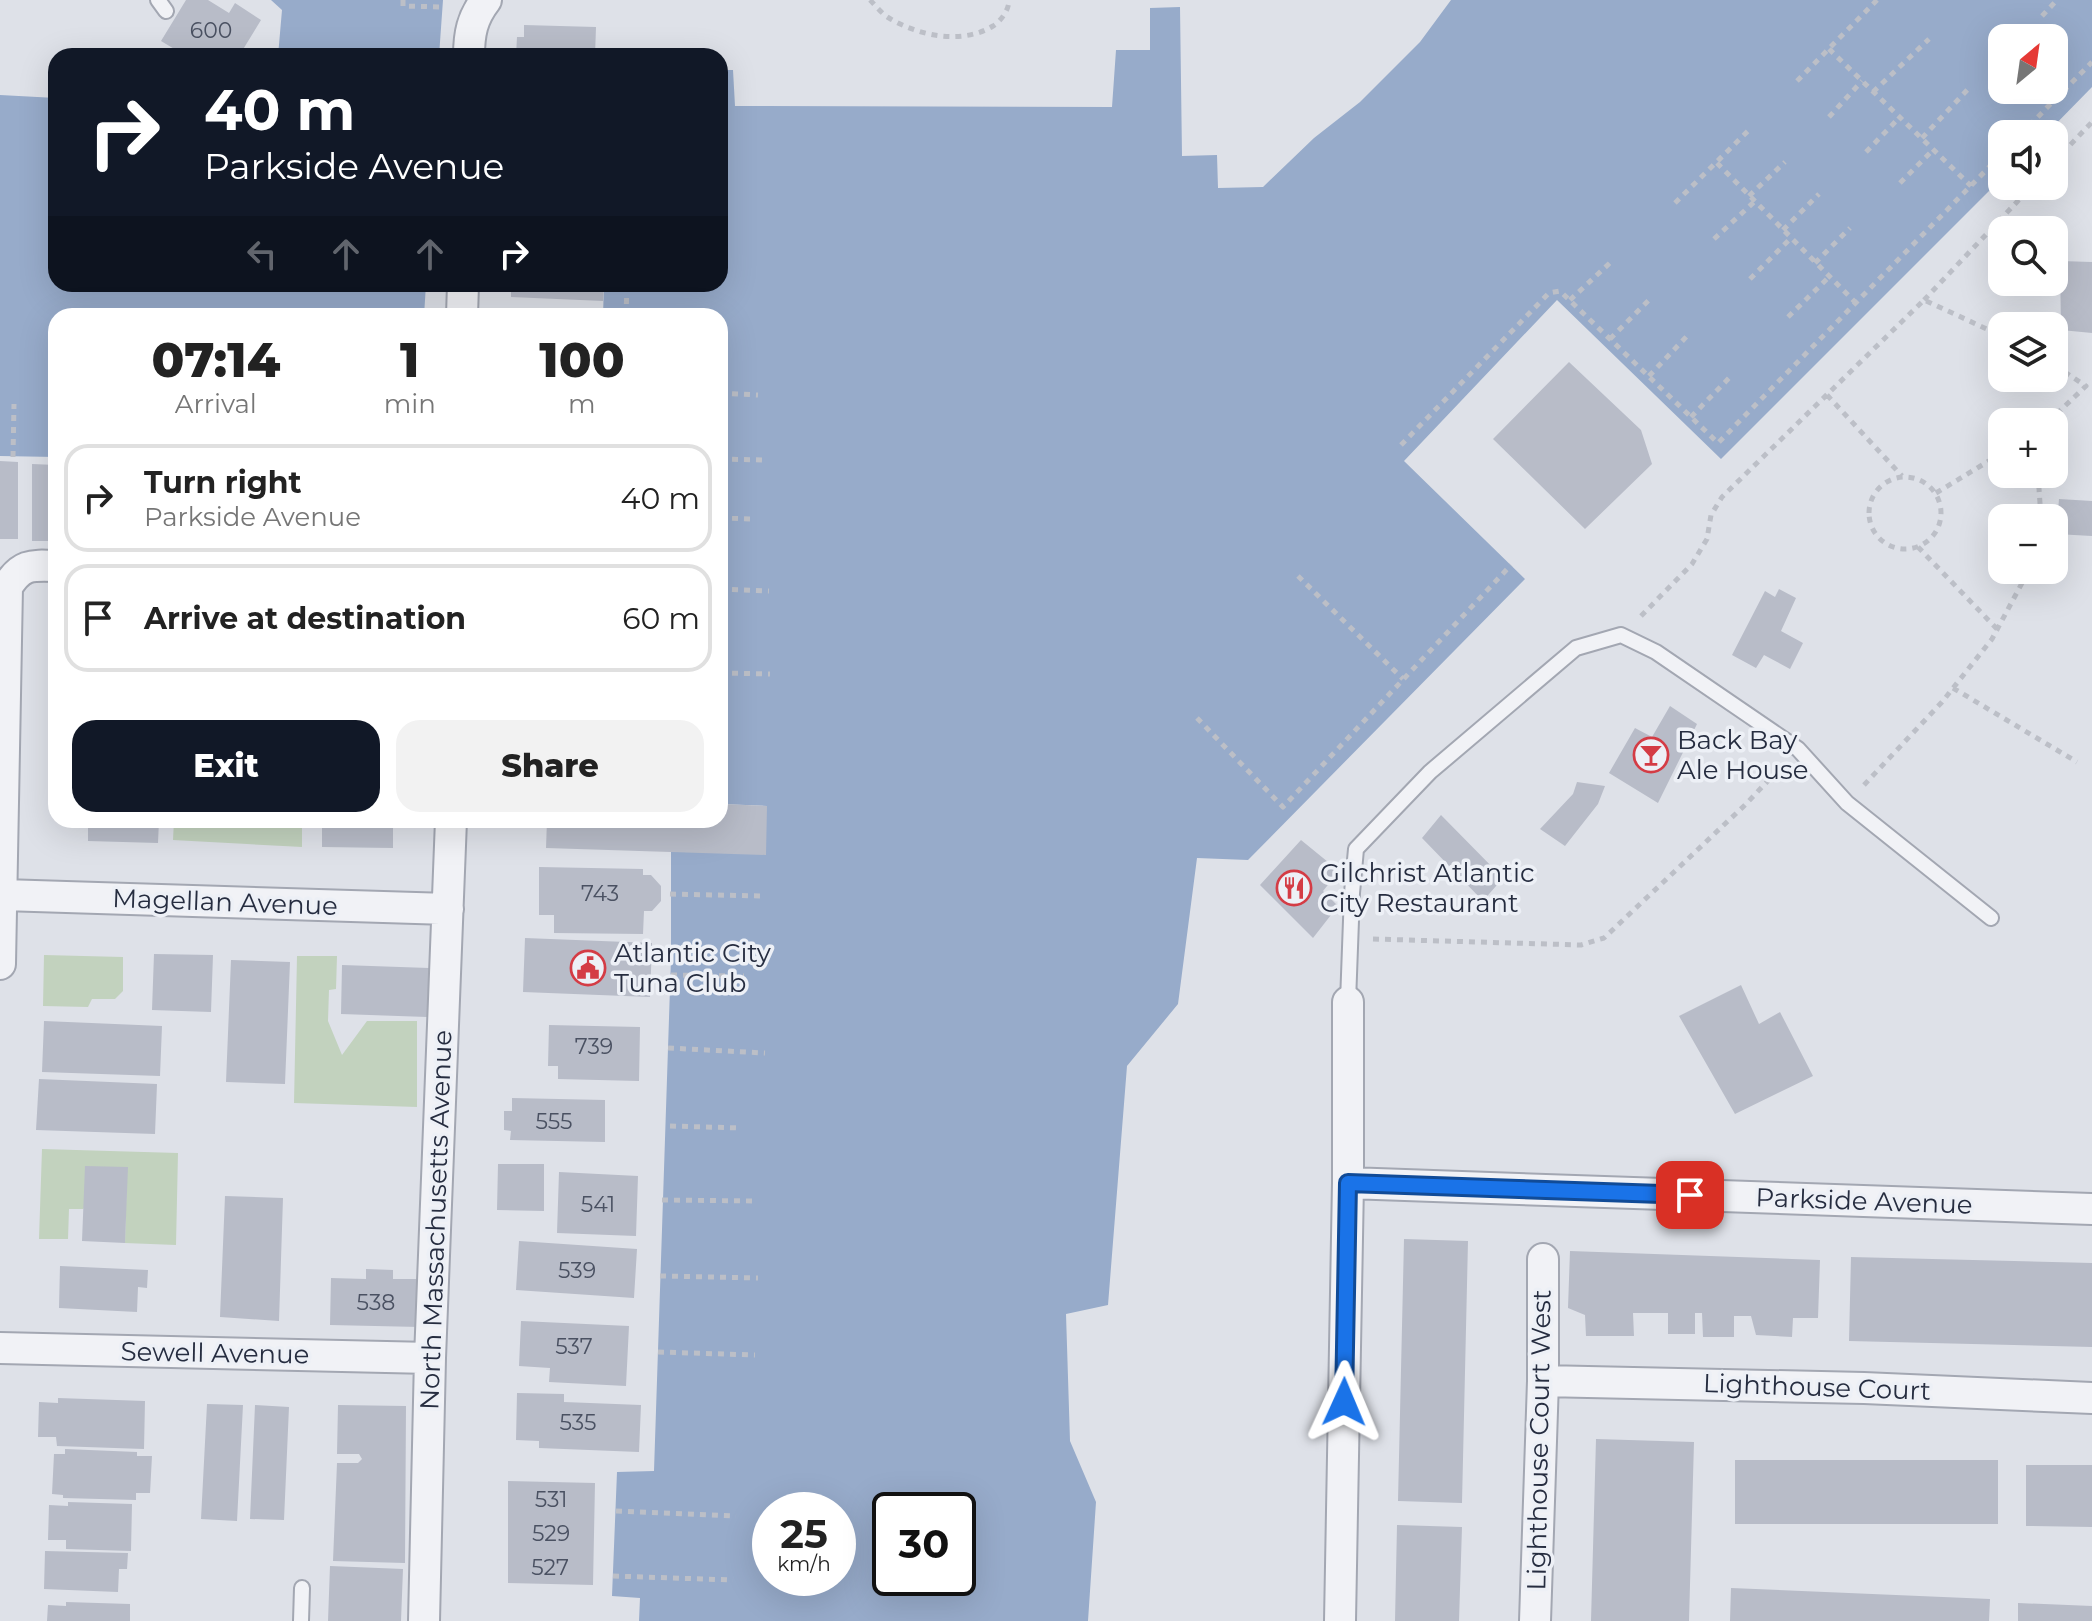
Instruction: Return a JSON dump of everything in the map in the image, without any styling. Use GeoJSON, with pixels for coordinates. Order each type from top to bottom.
{"type":"FeatureCollection","features":[{"type":"Feature","properties":{"kind":"street"},"geometry":{"type":"LineString","coordinates":[[469,48],[469,33],[476,13],[486,0]]}},
{"type":"Feature","properties":{"kind":"street"},"geometry":{"type":"LineString","coordinates":[[0,964],[7,587],[16,573],[32,565],[48,566]]}},
{"type":"Feature","properties":{"kind":"street","name":"North Massachusetts Avenue"},"geometry":{"type":"LineString","coordinates":[[424,1621],[430,1358],[451,828]]}},
{"type":"Feature","properties":{"kind":"street","name":"Magellan Avenue"},"geometry":{"type":"LineString","coordinates":[[3,895],[448,909]]}},
{"type":"Feature","properties":{"kind":"street"},"geometry":{"type":"LineString","coordinates":[[1340,1621],[1348,1002]]}},
{"type":"Feature","properties":{"kind":"street","name":"Parkside Avenue"},"geometry":{"type":"LineString","coordinates":[[1348,1183],[2092,1209]]}},
{"type":"Feature","properties":{"kind":"street","name":"Lighthouse Court West"},"geometry":{"type":"LineString","coordinates":[[1535,1621],[1543,1381],[1543,1259]]}},
{"type":"Feature","properties":{"kind":"street","name":"Sewell Avenue"},"geometry":{"type":"LineString","coordinates":[[0,1348],[430,1358]]}},
{"type":"Feature","properties":{"kind":"street","name":"Lighthouse Court"},"geometry":{"type":"LineString","coordinates":[[1543,1381],[1833,1387],[2092,1398]]}},
{"type":"Feature","properties":{"kind":"lane"},"geometry":{"type":"LineString","coordinates":[[1348,1002],[1356,849],[1430,772],[1576,648],[1621,635],[1656,652],[1798,749],[1847,803],[1991,918]]}},
{"type":"Feature","properties":{"kind":"lane"},"geometry":{"type":"LineString","coordinates":[[301,1621],[302,1588]]}},
{"type":"Feature","properties":{"kind":"path"},"geometry":{"type":"LineString","coordinates":[[403,0],[403,6],[443,7]]}},
{"type":"Feature","properties":{"kind":"path"},"geometry":{"type":"LineString","coordinates":[[870,0],[887,17],[932,35],[974,36],[997,24],[1009,7],[1009,0]]}},
{"type":"Feature","properties":{"kind":"path"},"geometry":{"type":"LineString","coordinates":[[1797,81],[1877,0]]}},
{"type":"Feature","properties":{"kind":"path"},"geometry":{"type":"LineString","coordinates":[[2042,16],[2057,0]]}},
{"type":"Feature","properties":{"kind":"path"},"geometry":{"type":"LineString","coordinates":[[1873,92],[1929,39]]}},
{"type":"Feature","properties":{"kind":"path"},"geometry":{"type":"LineString","coordinates":[[1829,49],[1971,186]]}},
{"type":"Feature","properties":{"kind":"path"},"geometry":{"type":"LineString","coordinates":[[2035,120],[2092,62]]}},
{"type":"Feature","properties":{"kind":"path"},"geometry":{"type":"LineString","coordinates":[[1829,117],[1862,81]]}},
{"type":"Feature","properties":{"kind":"path"},"geometry":{"type":"LineString","coordinates":[[1922,138],[1971,86]]}},
{"type":"Feature","properties":{"kind":"path"},"geometry":{"type":"LineString","coordinates":[[1866,152],[1899,118]]}},
{"type":"Feature","properties":{"kind":"path"},"geometry":{"type":"LineString","coordinates":[[2068,147],[2092,122]]}},
{"type":"Feature","properties":{"kind":"path"},"geometry":{"type":"LineString","coordinates":[[1675,203],[1750,129]]}},
{"type":"Feature","properties":{"kind":"path"},"geometry":{"type":"LineString","coordinates":[[1900,183],[1933,150]]}},
{"type":"Feature","properties":{"kind":"path"},"geometry":{"type":"LineString","coordinates":[[1749,196],[1785,162]]}},
{"type":"Feature","properties":{"kind":"path"},"geometry":{"type":"LineString","coordinates":[[1717,163],[1856,303]]}},
{"type":"Feature","properties":{"kind":"path"},"geometry":{"type":"LineString","coordinates":[[1401,445],[1549,293],[1560,291],[1718,443],[1988,168]]}},
{"type":"Feature","properties":{"kind":"path"},"geometry":{"type":"LineString","coordinates":[[1783,230],[1819,194]]}},
{"type":"Feature","properties":{"kind":"path"},"geometry":{"type":"LineString","coordinates":[[1621,635],[1692,564],[1707,539],[1711,515],[1722,497],[1924,300],[2019,200]]}},
{"type":"Feature","properties":{"kind":"path"},"geometry":{"type":"LineString","coordinates":[[1714,239],[1755,202]]}},
{"type":"Feature","properties":{"kind":"path"},"geometry":{"type":"LineString","coordinates":[[1815,263],[1850,228]]}},
{"type":"Feature","properties":{"kind":"path"},"geometry":{"type":"LineString","coordinates":[[1750,279],[1791,238]]}},
{"type":"Feature","properties":{"kind":"path"},"geometry":{"type":"LineString","coordinates":[[1570,300],[1613,260]]}},
{"type":"Feature","properties":{"kind":"path"},"geometry":{"type":"LineString","coordinates":[[1788,317],[1829,277]]}},
{"type":"Feature","properties":{"kind":"path"},"geometry":{"type":"LineString","coordinates":[[1610,339],[1651,298]]}},
{"type":"Feature","properties":{"kind":"path"},"geometry":{"type":"LineString","coordinates":[[1924,300],[1988,330]]}},
{"type":"Feature","properties":{"kind":"path"},"geometry":{"type":"LineString","coordinates":[[1649,376],[1688,335]]}},
{"type":"Feature","properties":{"kind":"path"},"geometry":{"type":"LineString","coordinates":[[2068,374],[2092,392]]}},
{"type":"Feature","properties":{"kind":"path"},"geometry":{"type":"LineString","coordinates":[[1691,417],[1732,375]]}},
{"type":"Feature","properties":{"kind":"path"},"geometry":{"type":"LineString","coordinates":[[2063,408],[2086,386]]}},
{"type":"Feature","properties":{"kind":"path"},"geometry":{"type":"LineString","coordinates":[[728,393],[758,395]]}},
{"type":"Feature","properties":{"kind":"path"},"geometry":{"type":"LineString","coordinates":[[1827,395],[1902,476]]}},
{"type":"Feature","properties":{"kind":"path"},"geometry":{"type":"LineString","coordinates":[[13,457],[14,404]]}},
{"type":"Feature","properties":{"kind":"path"},"geometry":{"type":"LineString","coordinates":[[728,459],[764,460]]}},
{"type":"Feature","properties":{"kind":"path"},"geometry":{"type":"LineString","coordinates":[[1936,493],[1988,461]]}},
{"type":"Feature","properties":{"kind":"path"},"geometry":{"type":"LineString","coordinates":[[1902,476],[1915,478],[1927,483],[1936,493],[1942,511],[1940,522],[1929,541],[1918,547],[1898,549],[1888,546],[1870,526],[1867,513],[1873,493],[1887,480],[1902,476]]}},
{"type":"Feature","properties":{"kind":"path"},"geometry":{"type":"LineString","coordinates":[[728,518],[752,519]]}},
{"type":"Feature","properties":{"kind":"path"},"geometry":{"type":"LineString","coordinates":[[1918,547],[1997,629]]}},
{"type":"Feature","properties":{"kind":"path"},"geometry":{"type":"LineString","coordinates":[[1197,718],[1283,807],[1511,565]]}},
{"type":"Feature","properties":{"kind":"path"},"geometry":{"type":"LineString","coordinates":[[1298,576],[1403,679]]}},
{"type":"Feature","properties":{"kind":"path"},"geometry":{"type":"LineString","coordinates":[[1847,803],[1953,688],[1997,629],[2021,584]]}},
{"type":"Feature","properties":{"kind":"path"},"geometry":{"type":"LineString","coordinates":[[728,589],[769,591]]}},
{"type":"Feature","properties":{"kind":"path"},"geometry":{"type":"LineString","coordinates":[[728,673],[770,674]]}},
{"type":"Feature","properties":{"kind":"path"},"geometry":{"type":"LineString","coordinates":[[1953,688],[2077,762]]}},
{"type":"Feature","properties":{"kind":"path"},"geometry":{"type":"LineString","coordinates":[[1350,939],[1581,945],[1604,938],[1745,805],[1798,749]]}},
{"type":"Feature","properties":{"kind":"path"},"geometry":{"type":"LineString","coordinates":[[670,894],[761,896]]}},
{"type":"Feature","properties":{"kind":"path"},"geometry":{"type":"LineString","coordinates":[[671,975],[744,976]]}},
{"type":"Feature","properties":{"kind":"path"},"geometry":{"type":"LineString","coordinates":[[668,1048],[765,1053]]}},
{"type":"Feature","properties":{"kind":"path"},"geometry":{"type":"LineString","coordinates":[[670,1126],[742,1128]]}},
{"type":"Feature","properties":{"kind":"path"},"geometry":{"type":"LineString","coordinates":[[662,1200],[758,1201]]}},
{"type":"Feature","properties":{"kind":"path"},"geometry":{"type":"LineString","coordinates":[[660,1276],[758,1278]]}},
{"type":"Feature","properties":{"kind":"path"},"geometry":{"type":"LineString","coordinates":[[658,1352],[755,1355]]}},
{"type":"Feature","properties":{"kind":"path"},"geometry":{"type":"LineString","coordinates":[[616,1511],[736,1516]]}},
{"type":"Feature","properties":{"kind":"path"},"geometry":{"type":"LineString","coordinates":[[613,1576],[733,1580]]}},
{"type":"Feature","properties":{"kind":"green space"},"geometry":{"type":"Polygon","coordinates":[[[174,828],[302,828],[302,847],[173,840],[174,828]]]}},
{"type":"Feature","properties":{"kind":"green space"},"geometry":{"type":"Polygon","coordinates":[[[44,955],[123,957],[123,991],[115,999],[92,999],[88,1007],[43,1006],[44,955]]]}},
{"type":"Feature","properties":{"kind":"green space"},"geometry":{"type":"Polygon","coordinates":[[[297,956],[337,956],[336,989],[329,990],[328,1021],[342,1055],[367,1021],[417,1021],[417,1107],[294,1103],[297,956]]]}},
{"type":"Feature","properties":{"kind":"green space"},"geometry":{"type":"Polygon","coordinates":[[[42,1149],[178,1153],[176,1245],[125,1243],[127,1167],[83,1209],[69,1209],[68,1239],[39,1239],[42,1149]]]}},
{"type":"Feature","properties":{"kind":"water"},"geometry":{"type":"Polygon","coordinates":[[[271,0],[443,0],[440,48],[279,48],[282,10],[271,0]]]}},
{"type":"Feature","properties":{"kind":"water"},"geometry":{"type":"Polygon","coordinates":[[[1451,0],[2092,0],[2092,87],[2060,120],[1988,120],[1988,192],[1721,459],[1557,300],[1404,461],[1525,579],[1248,860],[1197,858],[1178,1004],[1127,1066],[1108,1305],[1066,1314],[1070,1441],[1096,1502],[1088,1621],[639,1621],[640,1598],[612,1596],[617,1472],[654,1471],[671,958],[671,851],[720,828],[728,828],[728,824],[767,806],[728,804],[728,308],[603,308],[604,292],[728,292],[728,70],[733,70],[735,106],[1112,107],[1116,50],[1150,50],[1150,8],[1180,7],[1182,156],[1217,155],[1218,188],[1263,187],[1314,138],[1360,102],[1420,42],[1451,0]]]}},
{"type":"Feature","properties":{"kind":"water"},"geometry":{"type":"Polygon","coordinates":[[[0,95],[48,98],[48,292],[426,292],[424,308],[48,308],[48,457],[0,456],[0,95]]]}},
{"type":"Feature","properties":{"kind":"building"},"geometry":{"type":"Polygon","coordinates":[[[186,0],[208,0],[229,13],[235,3],[261,20],[244,48],[173,48],[161,41],[186,0]]]}},
{"type":"Feature","properties":{"kind":"building"},"geometry":{"type":"Polygon","coordinates":[[[524,25],[596,27],[595,48],[516,48],[517,37],[524,37],[524,25]]]}},
{"type":"Feature","properties":{"kind":"building"},"geometry":{"type":"Polygon","coordinates":[[[2068,261],[2092,262],[2092,333],[2068,331],[2068,312],[2061,312],[2061,296],[2068,296],[2068,261]]]}},
{"type":"Feature","properties":{"kind":"building"},"geometry":{"type":"Polygon","coordinates":[[[511,292],[604,292],[603,301],[511,297],[511,292]]]}},
{"type":"Feature","properties":{"kind":"building"},"geometry":{"type":"Polygon","coordinates":[[[1569,362],[1641,430],[1652,464],[1585,529],[1493,439],[1569,362]]]}},
{"type":"Feature","properties":{"kind":"building"},"geometry":{"type":"Polygon","coordinates":[[[0,461],[18,462],[18,539],[0,539],[0,461]]]}},
{"type":"Feature","properties":{"kind":"building"},"geometry":{"type":"Polygon","coordinates":[[[32,464],[48,465],[48,541],[32,541],[32,464]]]}},
{"type":"Feature","properties":{"kind":"building"},"geometry":{"type":"Polygon","coordinates":[[[2059,499],[2092,501],[2092,536],[2068,535],[2068,504],[2059,504],[2059,499]]]}},
{"type":"Feature","properties":{"kind":"building"},"geometry":{"type":"Polygon","coordinates":[[[1779,589],[1796,598],[1781,631],[1803,643],[1790,669],[1764,655],[1756,668],[1732,655],[1765,591],[1775,597],[1779,589]]]}},
{"type":"Feature","properties":{"kind":"building","name":"Back Bay Ale House"},"geometry":{"type":"Polygon","coordinates":[[[1670,706],[1697,724],[1658,803],[1609,773],[1635,728],[1652,737],[1670,706]]]}},
{"type":"Feature","properties":{"kind":"building"},"geometry":{"type":"Polygon","coordinates":[[[1577,782],[1605,786],[1598,804],[1565,846],[1540,829],[1573,794],[1577,782]]]}},
{"type":"Feature","properties":{"kind":"building"},"geometry":{"type":"Polygon","coordinates":[[[728,804],[767,806],[766,855],[546,848],[547,828],[728,828],[728,804]]]}},
{"type":"Feature","properties":{"kind":"building"},"geometry":{"type":"Polygon","coordinates":[[[1441,815],[1503,878],[1483,901],[1422,838],[1441,815]]]}},
{"type":"Feature","properties":{"kind":"building"},"geometry":{"type":"Polygon","coordinates":[[[88,828],[159,828],[158,843],[88,841],[88,828]]]}},
{"type":"Feature","properties":{"kind":"building"},"geometry":{"type":"Polygon","coordinates":[[[322,828],[393,828],[393,848],[322,847],[322,828]]]}},
{"type":"Feature","properties":{"kind":"building","name":"Gilchrist Atlantic City Restaurant"},"geometry":{"type":"Polygon","coordinates":[[[1301,840],[1339,871],[1323,891],[1338,906],[1313,938],[1260,885],[1301,840]]]}},
{"type":"Feature","properties":{"kind":"building"},"geometry":{"type":"Polygon","coordinates":[[[539,867],[643,869],[643,875],[651,875],[661,886],[661,901],[652,911],[644,911],[643,934],[554,933],[554,915],[539,915],[539,867]]]}},
{"type":"Feature","properties":{"kind":"building","name":"Atlantic City Tuna Club"},"geometry":{"type":"Polygon","coordinates":[[[525,938],[652,943],[650,997],[523,992],[525,938]]]}},
{"type":"Feature","properties":{"kind":"building"},"geometry":{"type":"Polygon","coordinates":[[[154,954],[213,955],[211,1012],[152,1010],[154,954]]]}},
{"type":"Feature","properties":{"kind":"building"},"geometry":{"type":"Polygon","coordinates":[[[231,960],[290,962],[285,1084],[226,1082],[231,960]]]}},
{"type":"Feature","properties":{"kind":"building"},"geometry":{"type":"Polygon","coordinates":[[[342,965],[429,968],[427,1017],[341,1014],[342,965]]]}},
{"type":"Feature","properties":{"kind":"building"},"geometry":{"type":"Polygon","coordinates":[[[1741,985],[1759,1024],[1780,1012],[1813,1076],[1735,1114],[1679,1016],[1741,985]]]}},
{"type":"Feature","properties":{"kind":"building"},"geometry":{"type":"Polygon","coordinates":[[[44,1021],[162,1026],[160,1076],[42,1072],[44,1021]]]}},
{"type":"Feature","properties":{"kind":"building"},"geometry":{"type":"Polygon","coordinates":[[[549,1025],[640,1027],[639,1081],[558,1079],[558,1066],[548,1066],[549,1025]]]}},
{"type":"Feature","properties":{"kind":"building"},"geometry":{"type":"Polygon","coordinates":[[[39,1079],[157,1084],[155,1134],[36,1130],[39,1079]]]}},
{"type":"Feature","properties":{"kind":"building"},"geometry":{"type":"Polygon","coordinates":[[[512,1098],[605,1100],[605,1142],[510,1140],[511,1131],[504,1130],[504,1111],[512,1111],[512,1098]]]}},
{"type":"Feature","properties":{"kind":"building"},"geometry":{"type":"Polygon","coordinates":[[[498,1164],[544,1164],[544,1211],[497,1210],[498,1164]]]}},
{"type":"Feature","properties":{"kind":"building"},"geometry":{"type":"Polygon","coordinates":[[[85,1166],[128,1167],[125,1243],[82,1241],[85,1166]]]}},
{"type":"Feature","properties":{"kind":"building"},"geometry":{"type":"Polygon","coordinates":[[[559,1172],[638,1176],[636,1236],[557,1233],[559,1172]]]}},
{"type":"Feature","properties":{"kind":"building"},"geometry":{"type":"Polygon","coordinates":[[[225,1196],[283,1198],[279,1321],[220,1317],[225,1196]]]}},
{"type":"Feature","properties":{"kind":"building"},"geometry":{"type":"Polygon","coordinates":[[[1404,1239],[1468,1241],[1462,1503],[1398,1501],[1404,1239]]]}},
{"type":"Feature","properties":{"kind":"building"},"geometry":{"type":"Polygon","coordinates":[[[519,1241],[637,1249],[634,1298],[516,1290],[519,1241]]]}},
{"type":"Feature","properties":{"kind":"building"},"geometry":{"type":"Polygon","coordinates":[[[1570,1251],[1820,1260],[1818,1318],[1793,1318],[1792,1337],[1756,1335],[1751,1316],[1734,1316],[1734,1337],[1703,1337],[1702,1313],[1695,1313],[1695,1334],[1668,1334],[1668,1313],[1633,1313],[1634,1336],[1586,1336],[1585,1315],[1568,1308],[1570,1251]]]}},
{"type":"Feature","properties":{"kind":"building"},"geometry":{"type":"Polygon","coordinates":[[[1851,1257],[2092,1263],[2092,1347],[1849,1341],[1851,1257]]]}},
{"type":"Feature","properties":{"kind":"building"},"geometry":{"type":"Polygon","coordinates":[[[60,1266],[148,1270],[147,1288],[138,1287],[137,1312],[59,1308],[60,1266]]]}},
{"type":"Feature","properties":{"kind":"building"},"geometry":{"type":"Polygon","coordinates":[[[366,1269],[393,1270],[393,1279],[421,1279],[420,1327],[330,1325],[331,1278],[366,1279],[366,1269]]]}},
{"type":"Feature","properties":{"kind":"building"},"geometry":{"type":"Polygon","coordinates":[[[521,1321],[629,1326],[626,1386],[549,1382],[550,1368],[519,1366],[521,1321]]]}},
{"type":"Feature","properties":{"kind":"building"},"geometry":{"type":"Polygon","coordinates":[[[517,1393],[564,1394],[564,1402],[641,1405],[639,1452],[539,1448],[539,1441],[516,1440],[517,1393]]]}},
{"type":"Feature","properties":{"kind":"building"},"geometry":{"type":"Polygon","coordinates":[[[58,1398],[145,1401],[144,1449],[57,1446],[56,1437],[38,1437],[39,1402],[58,1403],[58,1398]]]}},
{"type":"Feature","properties":{"kind":"building"},"geometry":{"type":"Polygon","coordinates":[[[207,1404],[243,1405],[237,1521],[201,1519],[207,1404]]]}},
{"type":"Feature","properties":{"kind":"building"},"geometry":{"type":"Polygon","coordinates":[[[255,1405],[289,1407],[284,1520],[250,1519],[255,1405]]]}},
{"type":"Feature","properties":{"kind":"building"},"geometry":{"type":"Polygon","coordinates":[[[338,1405],[406,1406],[405,1563],[333,1561],[337,1463],[358,1463],[362,1459],[359,1454],[337,1454],[338,1405]]]}},
{"type":"Feature","properties":{"kind":"building"},"geometry":{"type":"Polygon","coordinates":[[[1596,1439],[1694,1442],[1689,1621],[1591,1621],[1596,1439]]]}},
{"type":"Feature","properties":{"kind":"building"},"geometry":{"type":"Polygon","coordinates":[[[65,1449],[137,1452],[137,1456],[152,1456],[150,1493],[136,1493],[136,1500],[63,1498],[63,1495],[52,1494],[54,1454],[65,1454],[65,1449]]]}},
{"type":"Feature","properties":{"kind":"building"},"geometry":{"type":"Polygon","coordinates":[[[1735,1460],[1998,1460],[1998,1524],[1735,1524],[1735,1460]]]}},
{"type":"Feature","properties":{"kind":"building"},"geometry":{"type":"Polygon","coordinates":[[[2026,1465],[2092,1465],[2092,1527],[2026,1526],[2026,1465]]]}},
{"type":"Feature","properties":{"kind":"building"},"geometry":{"type":"Polygon","coordinates":[[[508,1481],[595,1483],[593,1585],[508,1583],[508,1481]]]}},
{"type":"Feature","properties":{"kind":"building"},"geometry":{"type":"Polygon","coordinates":[[[68,1502],[132,1504],[131,1551],[66,1549],[66,1540],[48,1540],[49,1505],[68,1506],[68,1502]]]}},
{"type":"Feature","properties":{"kind":"building"},"geometry":{"type":"Polygon","coordinates":[[[1397,1525],[1462,1527],[1459,1621],[1395,1621],[1397,1525]]]}},
{"type":"Feature","properties":{"kind":"building"},"geometry":{"type":"Polygon","coordinates":[[[45,1551],[128,1553],[127,1569],[119,1569],[118,1592],[44,1589],[45,1551]]]}},
{"type":"Feature","properties":{"kind":"building"},"geometry":{"type":"Polygon","coordinates":[[[330,1566],[403,1569],[401,1621],[328,1621],[330,1566]]]}},
{"type":"Feature","properties":{"kind":"building"},"geometry":{"type":"Polygon","coordinates":[[[1731,1588],[1990,1599],[1989,1621],[1730,1621],[1731,1588]]]}},
{"type":"Feature","properties":{"kind":"building"},"geometry":{"type":"Polygon","coordinates":[[[66,1602],[130,1604],[130,1621],[47,1621],[48,1605],[66,1606],[66,1602]]]}},
{"type":"Feature","properties":{"kind":"building"},"geometry":{"type":"Polygon","coordinates":[[[2018,1603],[2092,1606],[2092,1621],[2018,1621],[2018,1603]]]}},
{"type":"Feature","properties":{"kind":"place","name":"Back Bay Ale House"},"geometry":{"type":"Point","coordinates":[1651,755]}},
{"type":"Feature","properties":{"kind":"place","name":"Gilchrist Atlantic City Restaurant"},"geometry":{"type":"Point","coordinates":[1294,888]}},
{"type":"Feature","properties":{"kind":"place","name":"Atlantic City Tuna Club"},"geometry":{"type":"Point","coordinates":[588,968]}},
{"type":"Feature","properties":{"kind":"route"},"geometry":{"type":"LineString","coordinates":[[1344,1402],[1348,1183],[1690,1195]]}}]}
